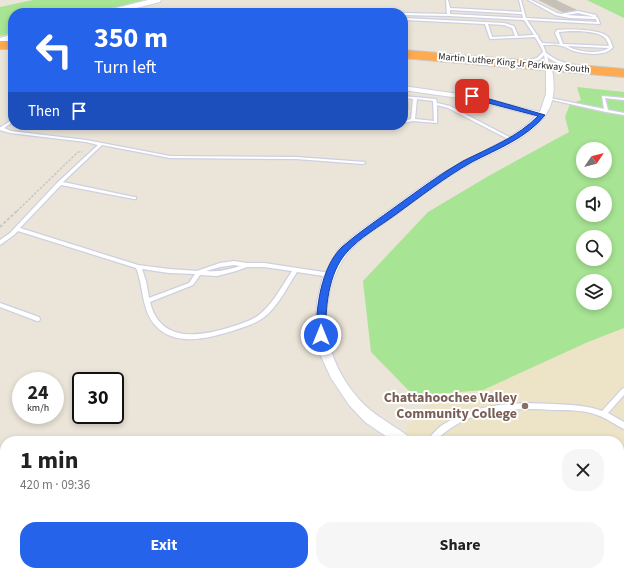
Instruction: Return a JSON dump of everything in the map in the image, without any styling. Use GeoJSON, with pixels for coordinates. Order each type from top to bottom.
{"type":"FeatureCollection","features":[{"type":"Feature","properties":{"kind":"highway","name":"Martin Luther King Jr Parkway South"},"geometry":{"type":"LineString","coordinates":[[408,54],[518,63],[624,81]]}},
{"type":"Feature","properties":{"kind":"highway","name":"Martin Luther King Jr Parkway South"},"geometry":{"type":"LineString","coordinates":[[408,62],[549,69],[582,69],[624,73]]}},
{"type":"Feature","properties":{"kind":"street"},"geometry":{"type":"LineString","coordinates":[[126,8],[157,0]]}},
{"type":"Feature","properties":{"kind":"street"},"geometry":{"type":"LineString","coordinates":[[397,436],[361,410],[343,387],[328,360],[321,335],[321,311],[330,274],[344,250],[373,227],[451,171],[511,139],[531,126],[542,115],[550,99],[549,69]]}},
{"type":"Feature","properties":{"kind":"street"},"geometry":{"type":"LineString","coordinates":[[408,89],[458,94],[487,100],[542,115]]}},
{"type":"Feature","properties":{"kind":"lane"},"geometry":{"type":"LineString","coordinates":[[447,0],[449,15]]}},
{"type":"Feature","properties":{"kind":"lane"},"geometry":{"type":"LineString","coordinates":[[520,0],[525,18],[541,44],[549,69]]}},
{"type":"Feature","properties":{"kind":"lane"},"geometry":{"type":"LineString","coordinates":[[529,0],[562,15],[596,18]]}},
{"type":"Feature","properties":{"kind":"lane"},"geometry":{"type":"LineString","coordinates":[[448,9],[524,13]]}},
{"type":"Feature","properties":{"kind":"lane"},"geometry":{"type":"LineString","coordinates":[[408,14],[525,18],[599,23],[593,16],[578,12],[562,15]]}},
{"type":"Feature","properties":{"kind":"lane"},"geometry":{"type":"LineString","coordinates":[[408,21],[444,20],[510,26],[517,36]]}},
{"type":"Feature","properties":{"kind":"lane"},"geometry":{"type":"LineString","coordinates":[[486,24],[490,37]]}},
{"type":"Feature","properties":{"kind":"lane"},"geometry":{"type":"LineString","coordinates":[[490,37],[493,36],[491,28],[494,25],[505,26],[515,32]]}},
{"type":"Feature","properties":{"kind":"lane"},"geometry":{"type":"LineString","coordinates":[[563,45],[557,33],[558,31],[597,33],[606,37],[611,47]]}},
{"type":"Feature","properties":{"kind":"lane"},"geometry":{"type":"LineString","coordinates":[[490,37],[512,38],[517,36],[536,36]]}},
{"type":"Feature","properties":{"kind":"lane"},"geometry":{"type":"LineString","coordinates":[[541,44],[563,45],[570,49],[595,49],[611,47]]}},
{"type":"Feature","properties":{"kind":"lane"},"geometry":{"type":"LineString","coordinates":[[588,49],[607,51],[611,47]]}},
{"type":"Feature","properties":{"kind":"lane"},"geometry":{"type":"LineString","coordinates":[[518,63],[538,59],[544,53]]}},
{"type":"Feature","properties":{"kind":"lane"},"geometry":{"type":"LineString","coordinates":[[544,53],[564,64],[582,69]]}},
{"type":"Feature","properties":{"kind":"lane"},"geometry":{"type":"LineString","coordinates":[[408,97],[435,100],[436,122],[408,121]]}},
{"type":"Feature","properties":{"kind":"lane"},"geometry":{"type":"LineString","coordinates":[[606,111],[603,97],[617,100],[624,99]]}},
{"type":"Feature","properties":{"kind":"lane"},"geometry":{"type":"LineString","coordinates":[[413,120],[415,98]]}},
{"type":"Feature","properties":{"kind":"lane"},"geometry":{"type":"LineString","coordinates":[[550,99],[606,111],[621,112]]}},
{"type":"Feature","properties":{"kind":"lane"},"geometry":{"type":"LineString","coordinates":[[436,104],[449,107],[511,139]]}},
{"type":"Feature","properties":{"kind":"lane"},"geometry":{"type":"LineString","coordinates":[[1,128],[10,132],[101,144],[170,157],[296,158],[363,163]]}},
{"type":"Feature","properties":{"kind":"lane"},"geometry":{"type":"LineString","coordinates":[[0,243],[17,229],[60,183],[101,144]]}},
{"type":"Feature","properties":{"kind":"lane"},"geometry":{"type":"LineString","coordinates":[[60,183],[134,198]]}},
{"type":"Feature","properties":{"kind":"lane"},"geometry":{"type":"LineString","coordinates":[[17,229],[138,267],[169,271],[217,274],[247,265],[264,265],[330,274]]}},
{"type":"Feature","properties":{"kind":"lane"},"geometry":{"type":"LineString","coordinates":[[138,267],[144,281],[146,301],[151,316],[157,325],[180,336],[194,337],[212,336],[252,322],[263,315],[296,270]]}},
{"type":"Feature","properties":{"kind":"lane"},"geometry":{"type":"LineString","coordinates":[[146,301],[191,284],[199,272]]}},
{"type":"Feature","properties":{"kind":"lane"},"geometry":{"type":"LineString","coordinates":[[0,305],[37,319]]}},
{"type":"Feature","properties":{"kind":"lane"},"geometry":{"type":"LineString","coordinates":[[602,414],[624,391]]}},
{"type":"Feature","properties":{"kind":"lane"},"geometry":{"type":"LineString","coordinates":[[435,436],[444,426],[486,409],[532,405],[577,408],[602,414],[624,426]]}},
{"type":"Feature","properties":{"kind":"path"},"geometry":{"type":"LineString","coordinates":[[0,227],[78,152],[91,154]]}},
{"type":"Feature","properties":{"kind":"shaded area","name":"Chattahoochee Valley Community College"},"geometry":{"type":"Polygon","coordinates":[[[624,253],[624,436],[399,436],[457,371],[576,307],[576,310],[612,310],[612,274],[610,274],[624,253]]]}},
{"type":"Feature","properties":{"kind":"green space"},"geometry":{"type":"Polygon","coordinates":[[[33,0],[144,0],[112,8],[8,8],[8,34],[0,36],[0,7],[33,0]]]}},
{"type":"Feature","properties":{"kind":"green space"},"geometry":{"type":"Polygon","coordinates":[[[587,0],[624,0],[624,18],[587,0]]]}},
{"type":"Feature","properties":{"kind":"green space"},"geometry":{"type":"Polygon","coordinates":[[[577,87],[624,92],[624,328],[588,342],[483,390],[414,396],[371,352],[363,281],[428,212],[492,174],[569,132],[565,117],[570,104],[581,100],[577,87]]]}},
{"type":"Feature","properties":{"kind":"building"},"geometry":{"type":"Polygon","coordinates":[[[539,0],[555,0],[576,10],[563,12],[539,0]]]}},
{"type":"Feature","properties":{"kind":"place","name":"Chattahoochee Valley Community College"},"geometry":{"type":"Point","coordinates":[525,406]}},
{"type":"Feature","properties":{"kind":"route"},"geometry":{"type":"LineString","coordinates":[[321,335],[321,311],[325,290],[334,266],[344,250],[373,227],[451,171],[520,134],[542,115],[472,96]]}}]}
